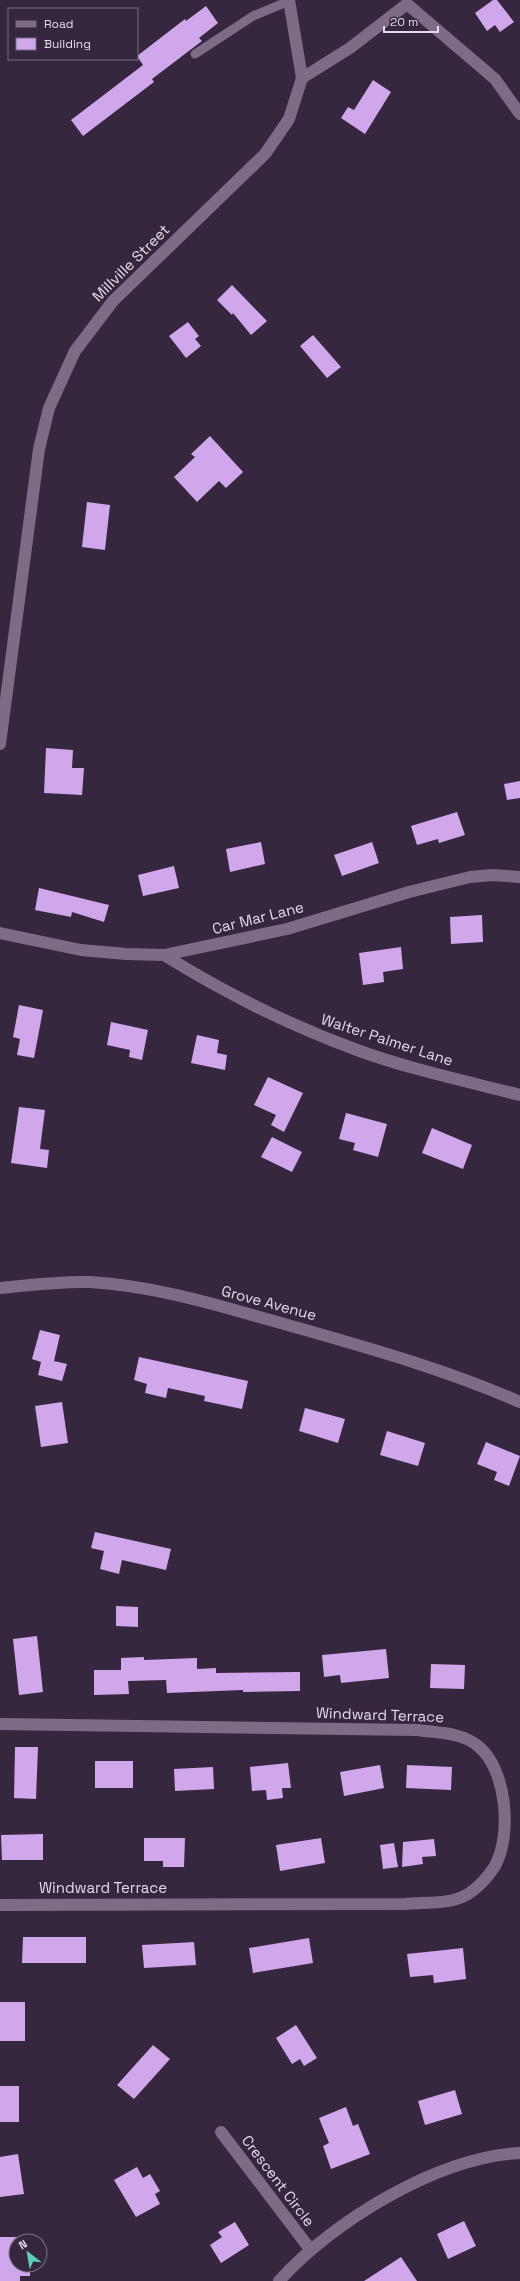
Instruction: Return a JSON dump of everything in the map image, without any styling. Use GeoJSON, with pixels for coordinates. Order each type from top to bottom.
{"type":"FeatureCollection","features":[{"type":"Feature","properties":{"kind":"street","name":"Millville Street"},"geometry":{"type":"LineString","coordinates":[[0,744],[39,449],[49,408],[75,351],[113,301],[265,154],[289,119],[302,78],[289,1]]}},
{"type":"Feature","properties":{"kind":"street"},"geometry":{"type":"LineString","coordinates":[[302,78],[350,48],[408,4],[495,79],[520,114]]}},
{"type":"Feature","properties":{"kind":"street","name":"Car Mar Lane"},"geometry":{"type":"LineString","coordinates":[[0,933],[81,950],[164,956],[287,930],[409,892],[470,877],[492,875],[520,877]]}},
{"type":"Feature","properties":{"kind":"street","name":"Walter Palmer Lane"},"geometry":{"type":"LineString","coordinates":[[164,956],[260,1009],[351,1048],[439,1075],[520,1095]]}},
{"type":"Feature","properties":{"kind":"street","name":"Grove Avenue"},"geometry":{"type":"LineString","coordinates":[[0,1288],[48,1283],[90,1282],[132,1286],[214,1304],[378,1350],[439,1370],[520,1402]]}},
{"type":"Feature","properties":{"kind":"street","name":"Windward Terrace"},"geometry":{"type":"LineString","coordinates":[[0,1724],[417,1730],[460,1736],[478,1746],[492,1761],[500,1781],[504,1823],[502,1844],[496,1864],[484,1882],[467,1895],[447,1901],[397,1904],[0,1905]]}},
{"type":"Feature","properties":{"kind":"street","name":"Crescent Circle"},"geometry":{"type":"LineString","coordinates":[[221,2132],[310,2249]]}},
{"type":"Feature","properties":{"kind":"street"},"geometry":{"type":"LineString","coordinates":[[279,2281],[310,2249],[354,2216],[391,2195],[429,2177],[470,2162],[520,2153]]}},
{"type":"Feature","properties":{"kind":"lane"},"geometry":{"type":"LineString","coordinates":[[195,54],[253,16],[289,1]]}},
{"type":"Feature","properties":{"kind":"building"},"geometry":{"type":"Polygon","coordinates":[[[493,0],[497,0],[514,22],[500,32],[495,25],[487,31],[475,13],[493,0]]]}},
{"type":"Feature","properties":{"kind":"building"},"geometry":{"type":"Polygon","coordinates":[[[206,6],[218,23],[199,38],[202,41],[152,79],[154,82],[83,136],[71,120],[143,65],[138,55],[185,19],[186,21],[206,6]]]}},
{"type":"Feature","properties":{"kind":"building"},"geometry":{"type":"Polygon","coordinates":[[[373,80],[391,92],[365,134],[341,118],[348,107],[354,110],[373,80]]]}},
{"type":"Feature","properties":{"kind":"building"},"geometry":{"type":"Polygon","coordinates":[[[232,285],[267,321],[251,335],[233,313],[232,315],[217,300],[232,285]]]}},
{"type":"Feature","properties":{"kind":"building"},"geometry":{"type":"Polygon","coordinates":[[[188,322],[199,336],[195,339],[201,346],[186,358],[169,336],[188,322]]]}},
{"type":"Feature","properties":{"kind":"building"},"geometry":{"type":"Polygon","coordinates":[[[313,335],[341,367],[327,378],[300,346],[313,335]]]}},
{"type":"Feature","properties":{"kind":"building"},"geometry":{"type":"Polygon","coordinates":[[[210,436],[243,472],[226,488],[219,481],[197,502],[174,477],[195,457],[191,454],[210,436]]]}},
{"type":"Feature","properties":{"kind":"building"},"geometry":{"type":"Polygon","coordinates":[[[87,502],[110,505],[105,550],[82,547],[87,502]]]}},
{"type":"Feature","properties":{"kind":"building"},"geometry":{"type":"Polygon","coordinates":[[[46,748],[73,750],[72,768],[84,768],[82,795],[44,793],[46,748]]]}},
{"type":"Feature","properties":{"kind":"building"},"geometry":{"type":"Polygon","coordinates":[[[520,781],[520,798],[507,800],[504,784],[520,781]]]}},
{"type":"Feature","properties":{"kind":"building"},"geometry":{"type":"Polygon","coordinates":[[[457,812],[465,835],[439,843],[438,839],[417,845],[411,826],[457,812]]]}},
{"type":"Feature","properties":{"kind":"building"},"geometry":{"type":"Polygon","coordinates":[[[261,842],[265,864],[230,872],[226,849],[261,842]]]}},
{"type":"Feature","properties":{"kind":"building"},"geometry":{"type":"Polygon","coordinates":[[[372,842],[379,863],[342,876],[334,855],[372,842]]]}},
{"type":"Feature","properties":{"kind":"building"},"geometry":{"type":"Polygon","coordinates":[[[174,866],[179,888],[143,896],[138,875],[174,866]]]}},
{"type":"Feature","properties":{"kind":"building"},"geometry":{"type":"Polygon","coordinates":[[[39,888],[109,905],[104,922],[72,912],[71,917],[35,910],[39,888]]]}},
{"type":"Feature","properties":{"kind":"building"},"geometry":{"type":"Polygon","coordinates":[[[482,915],[483,942],[451,944],[450,917],[482,915]]]}},
{"type":"Feature","properties":{"kind":"building"},"geometry":{"type":"Polygon","coordinates":[[[401,947],[403,969],[383,972],[384,982],[363,985],[359,953],[401,947]]]}},
{"type":"Feature","properties":{"kind":"building"},"geometry":{"type":"Polygon","coordinates":[[[19,1005],[43,1010],[34,1058],[17,1055],[20,1039],[13,1037],[19,1005]]]}},
{"type":"Feature","properties":{"kind":"building"},"geometry":{"type":"Polygon","coordinates":[[[111,1022],[148,1030],[142,1060],[129,1057],[130,1050],[107,1045],[111,1022]]]}},
{"type":"Feature","properties":{"kind":"building"},"geometry":{"type":"Polygon","coordinates":[[[197,1035],[219,1040],[217,1053],[227,1055],[225,1070],[191,1063],[197,1035]]]}},
{"type":"Feature","properties":{"kind":"building"},"geometry":{"type":"Polygon","coordinates":[[[268,1077],[303,1093],[284,1132],[271,1125],[276,1115],[254,1105],[268,1077]]]}},
{"type":"Feature","properties":{"kind":"building"},"geometry":{"type":"Polygon","coordinates":[[[19,1107],[45,1110],[40,1149],[49,1150],[47,1168],[11,1163],[19,1107]]]}},
{"type":"Feature","properties":{"kind":"building"},"geometry":{"type":"Polygon","coordinates":[[[346,1113],[387,1124],[378,1157],[353,1150],[355,1143],[339,1139],[346,1113]]]}},
{"type":"Feature","properties":{"kind":"building"},"geometry":{"type":"Polygon","coordinates":[[[432,1128],[472,1145],[463,1169],[422,1153],[432,1128]]]}},
{"type":"Feature","properties":{"kind":"building"},"geometry":{"type":"Polygon","coordinates":[[[272,1137],[302,1152],[292,1172],[261,1157],[272,1137]]]}},
{"type":"Feature","properties":{"kind":"building"},"geometry":{"type":"Polygon","coordinates":[[[40,1330],[60,1335],[54,1361],[67,1364],[62,1381],[38,1375],[41,1362],[32,1359],[40,1330]]]}},
{"type":"Feature","properties":{"kind":"building"},"geometry":{"type":"Polygon","coordinates":[[[139,1357],[248,1381],[242,1409],[204,1401],[205,1396],[168,1388],[166,1398],[145,1393],[147,1384],[134,1380],[139,1357]]]}},
{"type":"Feature","properties":{"kind":"building"},"geometry":{"type":"Polygon","coordinates":[[[62,1402],[68,1443],[41,1447],[35,1406],[62,1402]]]}},
{"type":"Feature","properties":{"kind":"building"},"geometry":{"type":"Polygon","coordinates":[[[305,1408],[345,1419],[338,1443],[299,1431],[305,1408]]]}},
{"type":"Feature","properties":{"kind":"building"},"geometry":{"type":"Polygon","coordinates":[[[387,1431],[425,1443],[418,1466],[380,1455],[387,1431]]]}},
{"type":"Feature","properties":{"kind":"building"},"geometry":{"type":"Polygon","coordinates":[[[486,1442],[520,1456],[509,1486],[494,1480],[497,1472],[477,1464],[486,1442]]]}},
{"type":"Feature","properties":{"kind":"building"},"geometry":{"type":"Polygon","coordinates":[[[95,1532],[171,1549],[166,1570],[122,1560],[119,1574],[100,1569],[104,1551],[91,1548],[95,1532]]]}},
{"type":"Feature","properties":{"kind":"building"},"geometry":{"type":"Polygon","coordinates":[[[116,1606],[138,1607],[138,1627],[116,1626],[116,1606]]]}},
{"type":"Feature","properties":{"kind":"building"},"geometry":{"type":"Polygon","coordinates":[[[37,1636],[43,1692],[19,1695],[13,1639],[37,1636]]]}},
{"type":"Feature","properties":{"kind":"building"},"geometry":{"type":"Polygon","coordinates":[[[386,1649],[389,1678],[341,1683],[340,1675],[324,1677],[322,1655],[386,1649]]]}},
{"type":"Feature","properties":{"kind":"building"},"geometry":{"type":"Polygon","coordinates":[[[144,1657],[144,1660],[197,1658],[197,1669],[216,1668],[216,1673],[300,1672],[300,1691],[243,1692],[243,1690],[167,1693],[166,1680],[128,1681],[129,1694],[94,1695],[94,1670],[121,1670],[121,1658],[144,1657]]]}},
{"type":"Feature","properties":{"kind":"building"},"geometry":{"type":"Polygon","coordinates":[[[431,1664],[465,1665],[464,1689],[430,1688],[431,1664]]]}},
{"type":"Feature","properties":{"kind":"building"},"geometry":{"type":"Polygon","coordinates":[[[15,1747],[38,1747],[36,1799],[14,1798],[15,1747]]]}},
{"type":"Feature","properties":{"kind":"building"},"geometry":{"type":"Polygon","coordinates":[[[95,1761],[133,1761],[133,1788],[95,1788],[95,1761]]]}},
{"type":"Feature","properties":{"kind":"building"},"geometry":{"type":"Polygon","coordinates":[[[288,1763],[291,1788],[282,1788],[283,1798],[267,1800],[266,1790],[252,1791],[250,1767],[288,1763]]]}},
{"type":"Feature","properties":{"kind":"building"},"geometry":{"type":"Polygon","coordinates":[[[380,1765],[384,1788],[344,1796],[340,1772],[380,1765]]]}},
{"type":"Feature","properties":{"kind":"building"},"geometry":{"type":"Polygon","coordinates":[[[407,1765],[452,1767],[451,1790],[406,1788],[407,1765]]]}},
{"type":"Feature","properties":{"kind":"building"},"geometry":{"type":"Polygon","coordinates":[[[213,1767],[214,1789],[175,1791],[174,1769],[213,1767]]]}},
{"type":"Feature","properties":{"kind":"building"},"geometry":{"type":"Polygon","coordinates":[[[43,1834],[43,1860],[2,1860],[1,1835],[43,1834]]]}},
{"type":"Feature","properties":{"kind":"building"},"geometry":{"type":"Polygon","coordinates":[[[144,1838],[185,1838],[184,1867],[163,1867],[163,1861],[144,1861],[144,1838]]]}},
{"type":"Feature","properties":{"kind":"building"},"geometry":{"type":"Polygon","coordinates":[[[321,1838],[325,1863],[280,1871],[276,1845],[321,1838]]]}},
{"type":"Feature","properties":{"kind":"building"},"geometry":{"type":"Polygon","coordinates":[[[434,1839],[436,1856],[422,1857],[423,1864],[402,1867],[403,1842],[434,1839]]]}},
{"type":"Feature","properties":{"kind":"building"},"geometry":{"type":"Polygon","coordinates":[[[394,1843],[398,1867],[383,1869],[380,1845],[394,1843]]]}},
{"type":"Feature","properties":{"kind":"building"},"geometry":{"type":"Polygon","coordinates":[[[23,1937],[86,1937],[86,1963],[22,1963],[23,1937]]]}},
{"type":"Feature","properties":{"kind":"building"},"geometry":{"type":"Polygon","coordinates":[[[309,1938],[313,1963],[253,1973],[249,1948],[309,1938]]]}},
{"type":"Feature","properties":{"kind":"building"},"geometry":{"type":"Polygon","coordinates":[[[194,1942],[196,1965],[144,1968],[142,1945],[194,1942]]]}},
{"type":"Feature","properties":{"kind":"building"},"geometry":{"type":"Polygon","coordinates":[[[463,1948],[466,1979],[434,1983],[433,1975],[410,1977],[407,1954],[463,1948]]]}},
{"type":"Feature","properties":{"kind":"building"},"geometry":{"type":"Polygon","coordinates":[[[0,2002],[25,2002],[25,2041],[0,2041],[0,2002]]]}},
{"type":"Feature","properties":{"kind":"building"},"geometry":{"type":"Polygon","coordinates":[[[296,2025],[317,2058],[304,2066],[300,2059],[292,2064],[276,2038],[296,2025]]]}},
{"type":"Feature","properties":{"kind":"building"},"geometry":{"type":"Polygon","coordinates":[[[153,2045],[170,2059],[134,2099],[117,2085],[153,2045]]]}},
{"type":"Feature","properties":{"kind":"building"},"geometry":{"type":"Polygon","coordinates":[[[0,2086],[19,2086],[19,2122],[0,2122],[0,2086]]]}},
{"type":"Feature","properties":{"kind":"building"},"geometry":{"type":"Polygon","coordinates":[[[455,2090],[462,2114],[425,2125],[418,2101],[455,2090]]]}},
{"type":"Feature","properties":{"kind":"building"},"geometry":{"type":"Polygon","coordinates":[[[346,2107],[353,2126],[358,2124],[370,2154],[331,2169],[323,2146],[329,2143],[319,2118],[346,2107]]]}},
{"type":"Feature","properties":{"kind":"building"},"geometry":{"type":"Polygon","coordinates":[[[18,2154],[24,2194],[0,2197],[0,2157],[18,2154]]]}},
{"type":"Feature","properties":{"kind":"building"},"geometry":{"type":"Polygon","coordinates":[[[137,2167],[143,2178],[150,2174],[160,2191],[155,2194],[160,2204],[136,2217],[114,2180],[137,2167]]]}},
{"type":"Feature","properties":{"kind":"building"},"geometry":{"type":"Polygon","coordinates":[[[464,2221],[476,2246],[448,2259],[437,2234],[464,2221]]]}},
{"type":"Feature","properties":{"kind":"building"},"geometry":{"type":"Polygon","coordinates":[[[235,2222],[249,2245],[221,2263],[210,2245],[222,2237],[218,2232],[235,2222]]]}},
{"type":"Feature","properties":{"kind":"building"},"geometry":{"type":"Polygon","coordinates":[[[0,2237],[8,2237],[8,2273],[30,2273],[30,2276],[20,2276],[20,2281],[0,2281],[0,2237]]]}},
{"type":"Feature","properties":{"kind":"building"},"geometry":{"type":"Polygon","coordinates":[[[401,2257],[417,2281],[364,2281],[401,2257]]]}}]}
